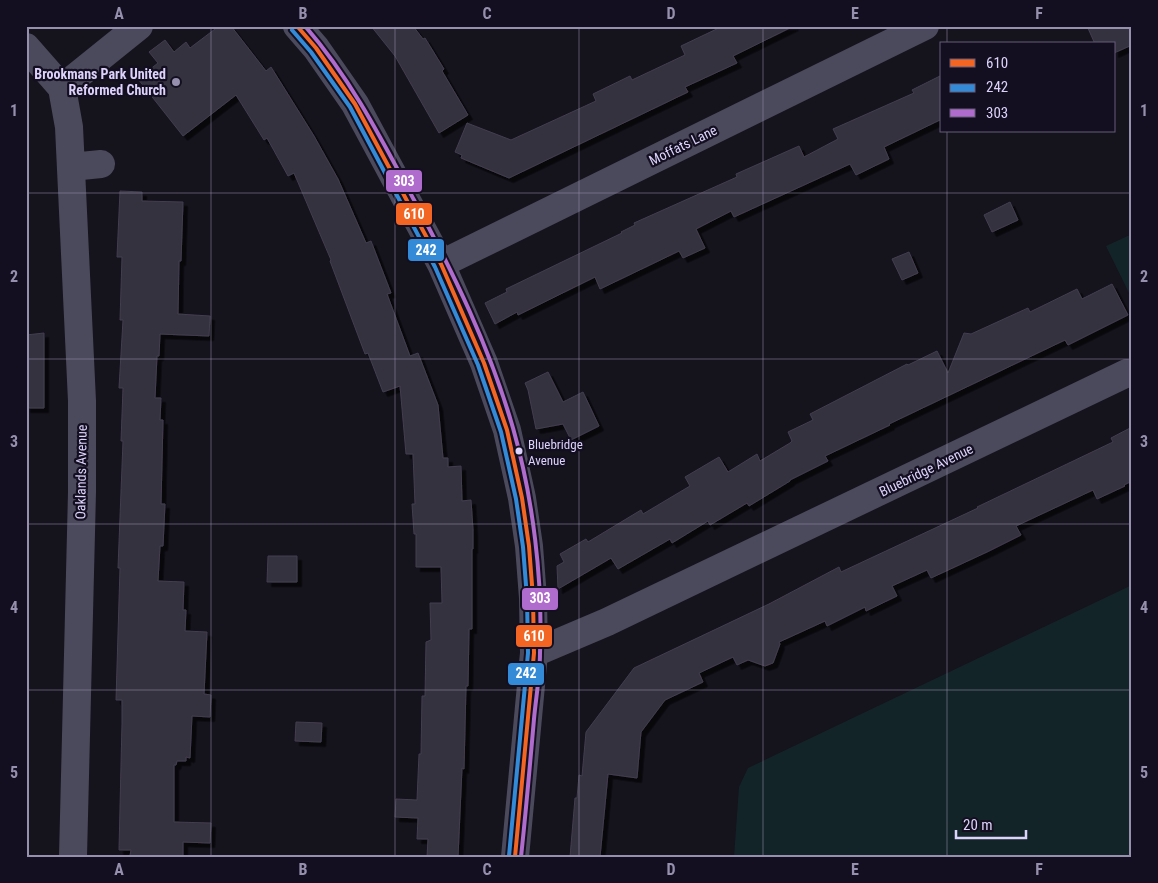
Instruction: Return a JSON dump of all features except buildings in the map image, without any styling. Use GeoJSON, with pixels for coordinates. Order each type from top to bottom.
{"type":"FeatureCollection","features":[{"type":"Feature","properties":{"kind":"street"},"geometry":{"type":"LineString","coordinates":[[26,48],[62,88],[139,26]]}},
{"type":"Feature","properties":{"kind":"street"},"geometry":{"type":"LineString","coordinates":[[297,26],[316,48],[355,104],[441,264],[484,362],[506,430],[522,498],[529,546],[533,598],[534,653],[515,857]]}},
{"type":"Feature","properties":{"kind":"street","name":"Moffats Lane"},"geometry":{"type":"LineString","coordinates":[[441,264],[926,26]]}},
{"type":"Feature","properties":{"kind":"street","name":"Oaklands Avenue"},"geometry":{"type":"LineString","coordinates":[[62,88],[69,127],[82,401],[82,492],[74,857]]}},
{"type":"Feature","properties":{"kind":"street"},"geometry":{"type":"LineString","coordinates":[[71,166],[100,164]]}},
{"type":"Feature","properties":{"kind":"street","name":"Bluebridge Avenue"},"geometry":{"type":"LineString","coordinates":[[534,653],[607,622],[1128,374]]}},
{"type":"Feature","properties":{"kind":"shaded area"},"geometry":{"type":"Polygon","coordinates":[[[1132,234],[1132,299],[1106,246],[1132,234]]]}},
{"type":"Feature","properties":{"kind":"shaded area"},"geometry":{"type":"Polygon","coordinates":[[[1132,585],[1132,857],[734,857],[739,787],[748,768],[1132,585]]]}},
{"type":"Feature","properties":{"kind":"transit line","name":"610"},"geometry":{"type":"LineString","coordinates":[[297,26],[316,48],[355,104],[441,264],[484,363],[507,430],[522,498],[529,546],[533,598],[534,653],[515,857]]}},
{"type":"Feature","properties":{"kind":"transit line","name":"303"},"geometry":{"type":"LineString","coordinates":[[305,26],[322,46],[351,88],[390,154],[443,255],[482,340],[513,428],[526,482],[535,539],[541,625],[539,669],[521,857]]}},
{"type":"Feature","properties":{"kind":"transit line","name":"242"},"geometry":{"type":"LineString","coordinates":[[292,30],[311,52],[350,107],[435,267],[478,365],[501,432],[516,499],[523,547],[527,598],[528,653],[509,856]]}},
{"type":"Feature","properties":{"kind":"place","name":"Brookmans Park United Reformed Church"},"geometry":{"type":"Point","coordinates":[176,82]}},
{"type":"Feature","properties":{"kind":"place","name":"Bluebridge Avenue"},"geometry":{"type":"Point","coordinates":[519,451]}}]}
